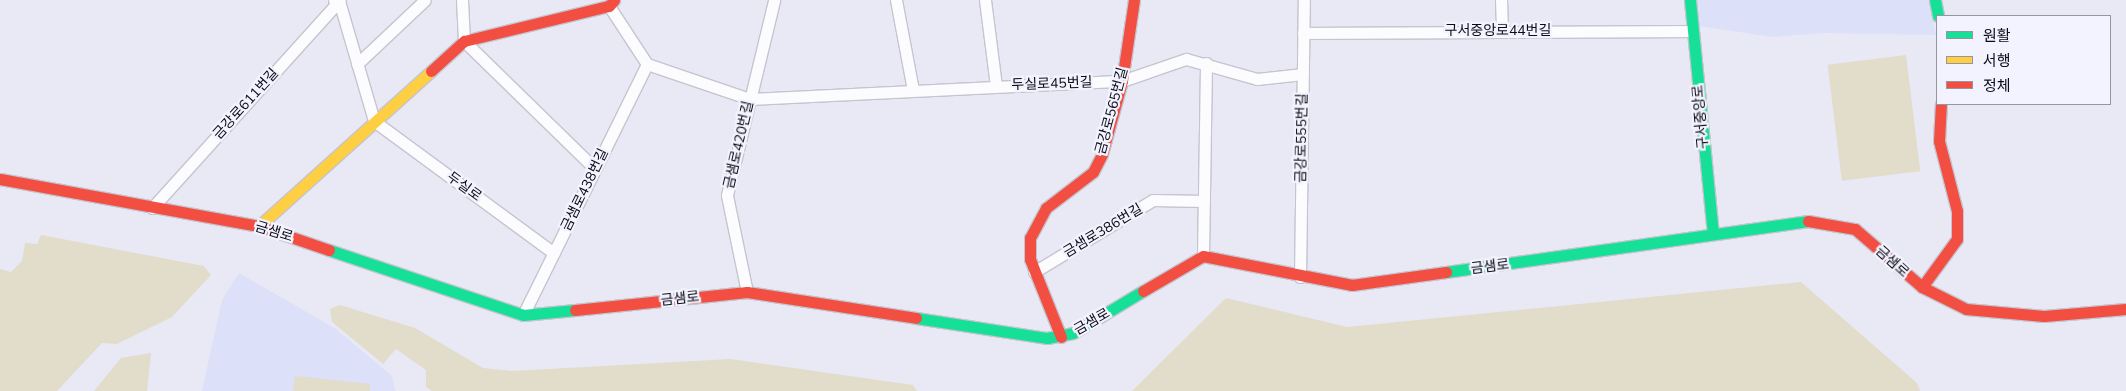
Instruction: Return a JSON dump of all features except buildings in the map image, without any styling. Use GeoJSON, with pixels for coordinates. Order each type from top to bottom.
{"type":"FeatureCollection","features":[{"type":"Feature","properties":{"kind":"main road","name":"금강로565번길"},"geometry":{"type":"LineString","coordinates":[[1061,337],[1034,272],[1030,238],[1046,208],[1093,172],[1122,82],[1134,0]]}},
{"type":"Feature","properties":{"kind":"main road","name":"구서중앙로"},"geometry":{"type":"LineString","coordinates":[[1690,0],[1713,234]]}},
{"type":"Feature","properties":{"kind":"main road"},"geometry":{"type":"LineString","coordinates":[[1935,0],[1938,15]]}},
{"type":"Feature","properties":{"kind":"main road"},"geometry":{"type":"LineString","coordinates":[[259,226],[464,41],[611,3]]}},
{"type":"Feature","properties":{"kind":"main road"},"geometry":{"type":"LineString","coordinates":[[1922,287],[1957,239],[1957,211],[1939,141],[1941,105]]}},
{"type":"Feature","properties":{"kind":"main road","name":"금샘로"},"geometry":{"type":"LineString","coordinates":[[0,179],[259,226],[523,315],[747,292],[1061,337],[1203,256],[1300,276],[1367,284],[1814,220],[1843,224],[1855,228],[1922,287],[1966,309],[1992,314],[2078,315],[2126,310]]}},
{"type":"Feature","properties":{"kind":"street"},"geometry":{"type":"LineString","coordinates":[[338,0],[374,121]]}},
{"type":"Feature","properties":{"kind":"street","name":"금강로611번길"},"geometry":{"type":"LineString","coordinates":[[152,208],[338,0]]}},
{"type":"Feature","properties":{"kind":"street"},"geometry":{"type":"LineString","coordinates":[[357,64],[425,0]]}},
{"type":"Feature","properties":{"kind":"street"},"geometry":{"type":"LineString","coordinates":[[462,0],[464,41],[595,170]]}},
{"type":"Feature","properties":{"kind":"street","name":"금샘로420번길"},"geometry":{"type":"LineString","coordinates":[[747,292],[727,195],[774,0]]}},
{"type":"Feature","properties":{"kind":"street"},"geometry":{"type":"LineString","coordinates":[[896,0],[913,90]]}},
{"type":"Feature","properties":{"kind":"street"},"geometry":{"type":"LineString","coordinates":[[985,0],[992,28],[996,86]]}},
{"type":"Feature","properties":{"kind":"street","name":"금강로555번길"},"geometry":{"type":"LineString","coordinates":[[1300,276],[1304,0]]}},
{"type":"Feature","properties":{"kind":"street"},"geometry":{"type":"LineString","coordinates":[[1502,0],[1502,31]]}},
{"type":"Feature","properties":{"kind":"street"},"geometry":{"type":"LineString","coordinates":[[611,3],[648,64]]}},
{"type":"Feature","properties":{"kind":"street","name":"구서중앙로44번길"},"geometry":{"type":"LineString","coordinates":[[1303,33],[1693,31]]}},
{"type":"Feature","properties":{"kind":"street","name":"두실로45번길"},"geometry":{"type":"LineString","coordinates":[[648,64],[750,99],[996,86],[1122,82],[1186,58],[1257,79],[1302,74]]}},
{"type":"Feature","properties":{"kind":"street"},"geometry":{"type":"LineString","coordinates":[[1203,256],[1206,63]]}},
{"type":"Feature","properties":{"kind":"street","name":"금샘로438번길"},"geometry":{"type":"LineString","coordinates":[[523,315],[648,64]]}},
{"type":"Feature","properties":{"kind":"street","name":"두실로"},"geometry":{"type":"LineString","coordinates":[[374,121],[554,253]]}},
{"type":"Feature","properties":{"kind":"street","name":"금샘로386번길"},"geometry":{"type":"LineString","coordinates":[[1034,272],[1153,200],[1204,201]]}},
{"type":"Feature","properties":{"kind":"shaded area"},"geometry":{"type":"Polygon","coordinates":[[[1697,0],[1929,0],[1936,35],[1823,33],[1773,37],[1699,26],[1697,0]]]}},
{"type":"Feature","properties":{"kind":"shaded area"},"geometry":{"type":"Polygon","coordinates":[[[1906,55],[1920,171],[1842,181],[1828,65],[1906,55]]]}},
{"type":"Feature","properties":{"kind":"shaded area"},"geometry":{"type":"Polygon","coordinates":[[[41,235],[204,266],[211,275],[172,317],[117,344],[102,343],[57,391],[0,391],[0,269],[11,272],[22,261],[25,243],[37,244],[41,235]]]}},
{"type":"Feature","properties":{"kind":"shaded area"},"geometry":{"type":"Polygon","coordinates":[[[239,273],[336,329],[392,376],[395,391],[202,391],[222,300],[239,273]]]}},
{"type":"Feature","properties":{"kind":"shaded area"},"geometry":{"type":"Polygon","coordinates":[[[1801,282],[1917,383],[1920,391],[1132,391],[1226,298],[1347,327],[1801,282]]]}},
{"type":"Feature","properties":{"kind":"shaded area"},"geometry":{"type":"Polygon","coordinates":[[[340,305],[415,328],[483,368],[512,371],[730,359],[913,385],[917,391],[432,391],[426,387],[426,370],[396,349],[383,364],[332,322],[330,309],[340,305]]]}},
{"type":"Feature","properties":{"kind":"shaded area"},"geometry":{"type":"Polygon","coordinates":[[[151,353],[147,391],[94,391],[121,358],[151,353]]]}},
{"type":"Feature","properties":{"kind":"shaded area"},"geometry":{"type":"Polygon","coordinates":[[[295,376],[370,384],[370,391],[293,391],[295,376]]]}},
{"type":"Feature","properties":{"kind":"traffic: fast"},"geometry":{"type":"LineString","coordinates":[[1690,0],[1713,234]]}},
{"type":"Feature","properties":{"kind":"traffic: fast"},"geometry":{"type":"LineString","coordinates":[[1935,0],[1938,15]]}},
{"type":"Feature","properties":{"kind":"traffic: fast"},"geometry":{"type":"LineString","coordinates":[[1446,272],[1808,221]]}},
{"type":"Feature","properties":{"kind":"traffic: fast"},"geometry":{"type":"LineString","coordinates":[[329,250],[523,315],[575,310]]}},
{"type":"Feature","properties":{"kind":"traffic: fast"},"geometry":{"type":"LineString","coordinates":[[916,318],[1047,338],[1073,333],[1143,291]]}},
{"type":"Feature","properties":{"kind":"traffic: slow"},"geometry":{"type":"LineString","coordinates":[[259,226],[431,71]]}},
{"type":"Feature","properties":{"kind":"traffic: jam"},"geometry":{"type":"LineString","coordinates":[[431,71],[464,41],[609,6],[614,0]]}},
{"type":"Feature","properties":{"kind":"traffic: jam"},"geometry":{"type":"LineString","coordinates":[[1061,337],[1030,259],[1030,238],[1046,208],[1093,172],[1102,154],[1122,81],[1134,0]]}},
{"type":"Feature","properties":{"kind":"traffic: jam"},"geometry":{"type":"LineString","coordinates":[[1922,287],[1957,239],[1957,211],[1939,141],[1941,105]]}},
{"type":"Feature","properties":{"kind":"traffic: jam"},"geometry":{"type":"LineString","coordinates":[[0,179],[259,226],[329,250]]}},
{"type":"Feature","properties":{"kind":"traffic: jam"},"geometry":{"type":"LineString","coordinates":[[1808,221],[1855,229],[1922,287],[1966,309],[2044,316],[2126,309]]}},
{"type":"Feature","properties":{"kind":"traffic: jam"},"geometry":{"type":"LineString","coordinates":[[1143,291],[1203,256],[1352,285],[1446,272]]}},
{"type":"Feature","properties":{"kind":"traffic: jam"},"geometry":{"type":"LineString","coordinates":[[575,310],[747,292],[916,318]]}}]}
